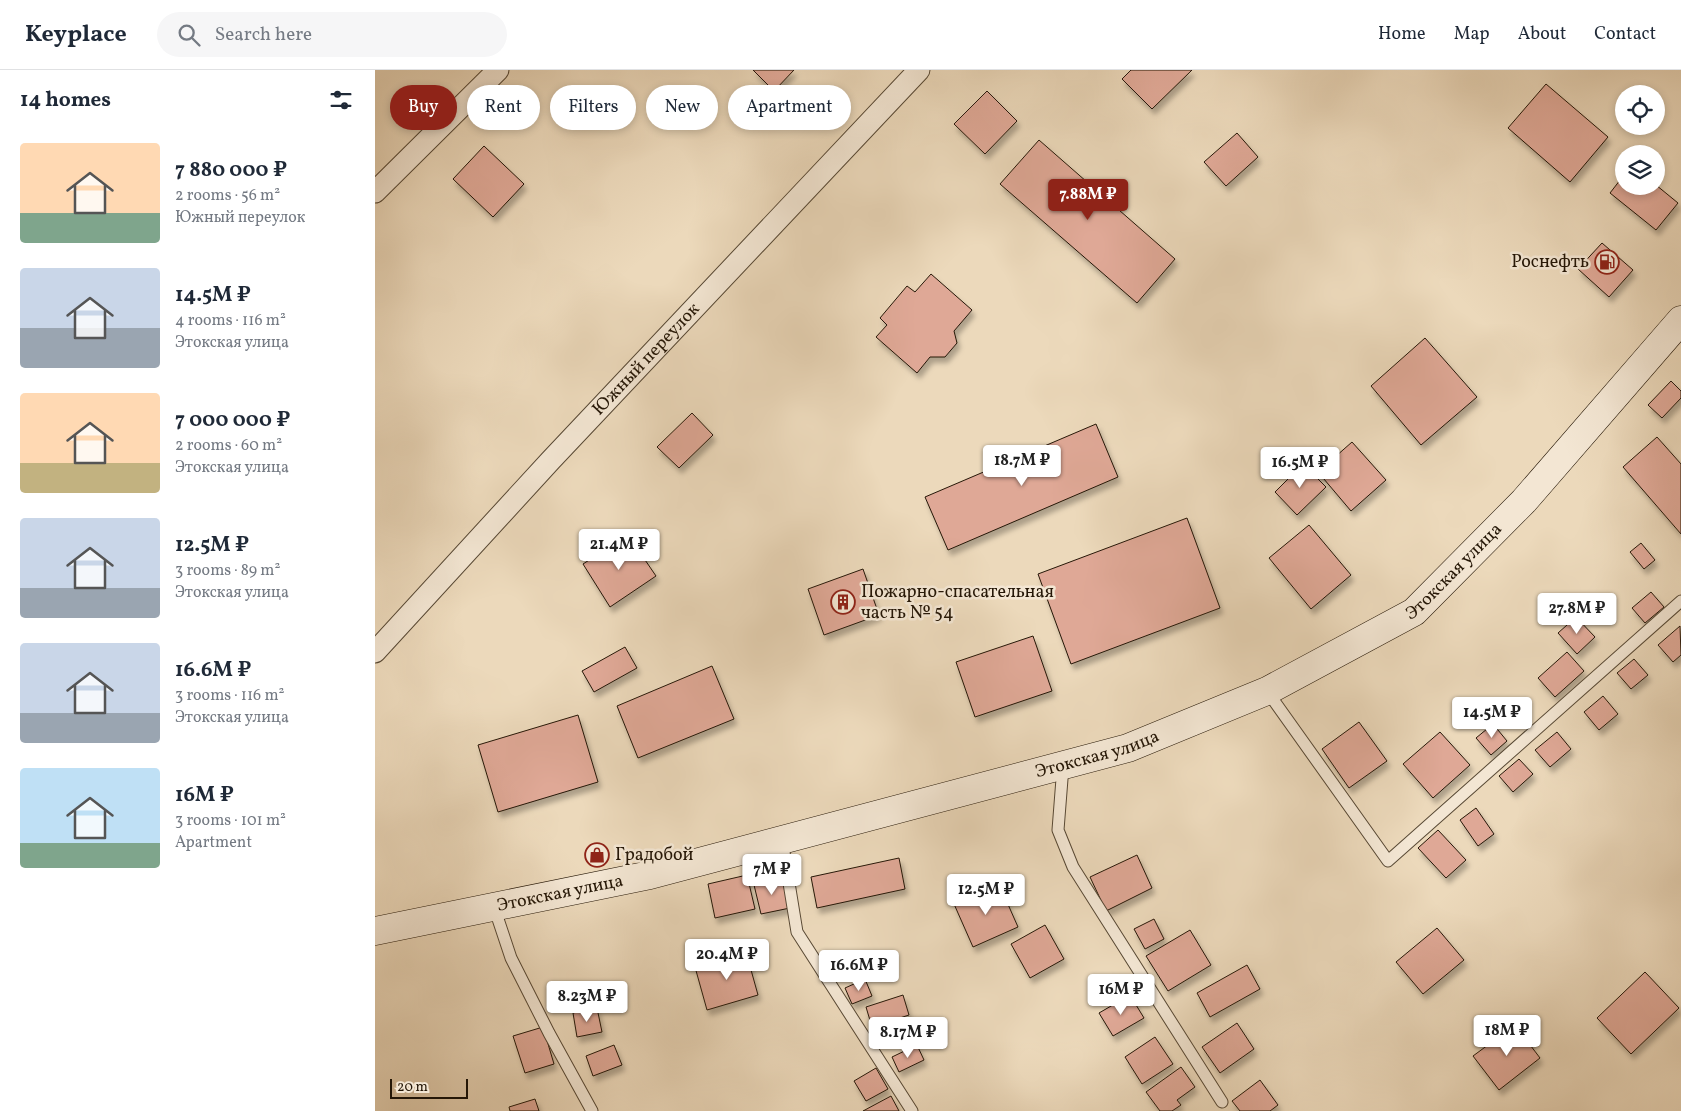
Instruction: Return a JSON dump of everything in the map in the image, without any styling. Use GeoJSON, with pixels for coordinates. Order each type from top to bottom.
{"type":"FeatureCollection","features":[{"type":"Feature","properties":{"kind":"main road","name":"Этокская улица"},"geometry":{"type":"LineString","coordinates":[[375,931],[650,876],[1063,766],[1128,748],[1267,691],[1414,612],[1524,501],[1681,320]]}},
{"type":"Feature","properties":{"kind":"street"},"geometry":{"type":"LineString","coordinates":[[375,192],[498,70]]}},
{"type":"Feature","properties":{"kind":"street","name":"Южный переулок"},"geometry":{"type":"LineString","coordinates":[[375,652],[551,460],[919,70]]}},
{"type":"Feature","properties":{"kind":"lane"},"geometry":{"type":"LineString","coordinates":[[1267,691],[1387,861],[1681,601]]}},
{"type":"Feature","properties":{"kind":"lane"},"geometry":{"type":"LineString","coordinates":[[1063,766],[1058,830],[1073,867],[1223,1102]]}},
{"type":"Feature","properties":{"kind":"lane"},"geometry":{"type":"LineString","coordinates":[[782,840],[797,932],[912,1111]]}},
{"type":"Feature","properties":{"kind":"lane"},"geometry":{"type":"LineString","coordinates":[[494,907],[511,958],[549,1033],[592,1111]]}},
{"type":"Feature","properties":{"kind":"building"},"geometry":{"type":"Polygon","coordinates":[[[753,70],[794,70],[780,85],[768,85],[753,70]]]}},
{"type":"Feature","properties":{"kind":"building"},"geometry":{"type":"Polygon","coordinates":[[[1131,70],[1192,70],[1152,109],[1122,79],[1131,70]]]}},
{"type":"Feature","properties":{"kind":"building"},"geometry":{"type":"Polygon","coordinates":[[[1546,84],[1608,137],[1570,182],[1508,128],[1546,84]]]}},
{"type":"Feature","properties":{"kind":"building"},"geometry":{"type":"Polygon","coordinates":[[[987,91],[1017,121],[985,154],[954,124],[987,91]]]}},
{"type":"Feature","properties":{"kind":"building"},"geometry":{"type":"Polygon","coordinates":[[[1237,133],[1258,157],[1226,186],[1204,162],[1237,133]]]}},
{"type":"Feature","properties":{"kind":"building"},"geometry":{"type":"Polygon","coordinates":[[[1039,140],[1175,259],[1137,303],[1000,184],[1039,140]]]}},
{"type":"Feature","properties":{"kind":"building"},"geometry":{"type":"Polygon","coordinates":[[[484,146],[524,184],[493,217],[453,179],[484,146]]]}},
{"type":"Feature","properties":{"kind":"building"},"geometry":{"type":"Polygon","coordinates":[[[1615,187],[1615,195],[1665,195],[1665,192],[1678,203],[1656,230],[1610,193],[1615,187]]]}},
{"type":"Feature","properties":{"kind":"building"},"geometry":{"type":"Polygon","coordinates":[[[1602,243],[1633,270],[1609,297],[1578,269],[1602,243]]]}},
{"type":"Feature","properties":{"kind":"building"},"geometry":{"type":"Polygon","coordinates":[[[931,274],[972,310],[954,331],[957,343],[945,357],[930,357],[917,373],[876,337],[887,325],[880,318],[907,286],[915,292],[931,274]]]}},
{"type":"Feature","properties":{"kind":"building"},"geometry":{"type":"Polygon","coordinates":[[[1425,338],[1477,397],[1421,445],[1371,386],[1425,338]]]}},
{"type":"Feature","properties":{"kind":"building"},"geometry":{"type":"Polygon","coordinates":[[[1671,381],[1681,391],[1681,398],[1662,418],[1648,405],[1671,381]]]}},
{"type":"Feature","properties":{"kind":"building"},"geometry":{"type":"Polygon","coordinates":[[[692,413],[713,435],[679,468],[657,447],[692,413]]]}},
{"type":"Feature","properties":{"kind":"building"},"geometry":{"type":"Polygon","coordinates":[[[1096,424],[1118,477],[948,550],[925,497],[1096,424]]]}},
{"type":"Feature","properties":{"kind":"building"},"geometry":{"type":"Polygon","coordinates":[[[1657,437],[1681,464],[1681,534],[1623,467],[1657,437]]]}},
{"type":"Feature","properties":{"kind":"building"},"geometry":{"type":"Polygon","coordinates":[[[1352,442],[1386,480],[1351,511],[1318,472],[1352,442]]]}},
{"type":"Feature","properties":{"kind":"building"},"geometry":{"type":"Polygon","coordinates":[[[1303,464],[1326,487],[1297,515],[1275,492],[1303,464]]]}},
{"type":"Feature","properties":{"kind":"building"},"geometry":{"type":"Polygon","coordinates":[[[1187,518],[1220,608],[1071,664],[1038,574],[1187,518]]]}},
{"type":"Feature","properties":{"kind":"building"},"geometry":{"type":"Polygon","coordinates":[[[1309,525],[1351,575],[1311,609],[1269,558],[1309,525]]]}},
{"type":"Feature","properties":{"kind":"building"},"geometry":{"type":"Polygon","coordinates":[[[628,535],[656,576],[610,607],[583,564],[628,535]]]}},
{"type":"Feature","properties":{"kind":"building"},"geometry":{"type":"Polygon","coordinates":[[[1641,543],[1655,560],[1644,569],[1630,552],[1641,543]]]}},
{"type":"Feature","properties":{"kind":"building","name":"Пожарно-спасательная часть № 54"},"geometry":{"type":"Polygon","coordinates":[[[863,569],[879,615],[824,635],[808,589],[863,569]]]}},
{"type":"Feature","properties":{"kind":"building"},"geometry":{"type":"Polygon","coordinates":[[[1651,592],[1664,607],[1645,623],[1632,608],[1651,592]]]}},
{"type":"Feature","properties":{"kind":"building"},"geometry":{"type":"Polygon","coordinates":[[[1576,617],[1595,637],[1577,654],[1558,633],[1576,617]]]}},
{"type":"Feature","properties":{"kind":"building"},"geometry":{"type":"Polygon","coordinates":[[[1680,626],[1681,655],[1673,662],[1658,645],[1680,626]]]}},
{"type":"Feature","properties":{"kind":"building"},"geometry":{"type":"Polygon","coordinates":[[[1033,636],[1052,691],[975,717],[956,662],[1033,636]]]}},
{"type":"Feature","properties":{"kind":"building"},"geometry":{"type":"Polygon","coordinates":[[[625,647],[637,668],[594,692],[582,671],[625,647]]]}},
{"type":"Feature","properties":{"kind":"building"},"geometry":{"type":"Polygon","coordinates":[[[1567,652],[1584,671],[1555,697],[1538,678],[1567,652]]]}},
{"type":"Feature","properties":{"kind":"building"},"geometry":{"type":"Polygon","coordinates":[[[1634,659],[1648,675],[1631,689],[1617,673],[1634,659]]]}},
{"type":"Feature","properties":{"kind":"building"},"geometry":{"type":"Polygon","coordinates":[[[712,666],[734,719],[638,758],[617,706],[712,666]]]}},
{"type":"Feature","properties":{"kind":"building"},"geometry":{"type":"Polygon","coordinates":[[[1603,696],[1618,714],[1599,730],[1584,712],[1603,696]]]}},
{"type":"Feature","properties":{"kind":"building"},"geometry":{"type":"Polygon","coordinates":[[[578,715],[598,782],[498,812],[478,745],[578,715]]]}},
{"type":"Feature","properties":{"kind":"building"},"geometry":{"type":"Polygon","coordinates":[[[1359,722],[1387,761],[1349,788],[1322,749],[1359,722]]]}},
{"type":"Feature","properties":{"kind":"building"},"geometry":{"type":"Polygon","coordinates":[[[1493,724],[1507,741],[1491,755],[1476,738],[1493,724]]]}},
{"type":"Feature","properties":{"kind":"building"},"geometry":{"type":"Polygon","coordinates":[[[1440,732],[1470,765],[1433,798],[1403,764],[1440,732]]]}},
{"type":"Feature","properties":{"kind":"building"},"geometry":{"type":"Polygon","coordinates":[[[1557,732],[1571,749],[1550,767],[1535,750],[1557,732]]]}},
{"type":"Feature","properties":{"kind":"building"},"geometry":{"type":"Polygon","coordinates":[[[1519,759],[1533,774],[1513,792],[1499,776],[1519,759]]]}},
{"type":"Feature","properties":{"kind":"building"},"geometry":{"type":"Polygon","coordinates":[[[1476,808],[1494,834],[1478,846],[1460,820],[1476,808]]]}},
{"type":"Feature","properties":{"kind":"building"},"geometry":{"type":"Polygon","coordinates":[[[1438,830],[1466,860],[1446,878],[1418,848],[1438,830]]]}},
{"type":"Feature","properties":{"kind":"building"},"geometry":{"type":"Polygon","coordinates":[[[1137,855],[1152,888],[1106,911],[1090,877],[1137,855]]]}},
{"type":"Feature","properties":{"kind":"building"},"geometry":{"type":"Polygon","coordinates":[[[899,858],[905,889],[817,908],[811,877],[899,858]]]}},
{"type":"Feature","properties":{"kind":"building"},"geometry":{"type":"Polygon","coordinates":[[[747,875],[755,909],[715,918],[708,884],[747,875]]]}},
{"type":"Feature","properties":{"kind":"building"},"geometry":{"type":"Polygon","coordinates":[[[784,878],[790,908],[761,914],[754,885],[784,878]]]}},
{"type":"Feature","properties":{"kind":"building"},"geometry":{"type":"Polygon","coordinates":[[[999,884],[1018,927],[973,947],[954,904],[999,884]]]}},
{"type":"Feature","properties":{"kind":"building"},"geometry":{"type":"Polygon","coordinates":[[[1154,919],[1164,939],[1145,949],[1134,929],[1154,919]]]}},
{"type":"Feature","properties":{"kind":"building"},"geometry":{"type":"Polygon","coordinates":[[[1045,925],[1064,959],[1030,978],[1011,944],[1045,925]]]}},
{"type":"Feature","properties":{"kind":"building"},"geometry":{"type":"Polygon","coordinates":[[[1437,928],[1464,960],[1423,994],[1396,962],[1437,928]]]}},
{"type":"Feature","properties":{"kind":"building"},"geometry":{"type":"Polygon","coordinates":[[[1190,930],[1211,965],[1168,991],[1146,956],[1190,930]]]}},
{"type":"Feature","properties":{"kind":"building"},"geometry":{"type":"Polygon","coordinates":[[[746,952],[758,995],[707,1010],[695,967],[746,952]]]}},
{"type":"Feature","properties":{"kind":"building"},"geometry":{"type":"Polygon","coordinates":[[[1247,965],[1260,989],[1210,1017],[1197,993],[1247,965]]]}},
{"type":"Feature","properties":{"kind":"building"},"geometry":{"type":"Polygon","coordinates":[[[1645,972],[1679,1008],[1631,1054],[1597,1018],[1645,972]]]}},
{"type":"Feature","properties":{"kind":"building"},"geometry":{"type":"Polygon","coordinates":[[[865,979],[872,996],[852,1004],[845,988],[865,979]]]}},
{"type":"Feature","properties":{"kind":"building"},"geometry":{"type":"Polygon","coordinates":[[[903,995],[909,1015],[872,1027],[866,1007],[903,995]]]}},
{"type":"Feature","properties":{"kind":"building"},"geometry":{"type":"Polygon","coordinates":[[[1130,995],[1144,1018],[1113,1036],[1099,1013],[1130,995]]]}},
{"type":"Feature","properties":{"kind":"building"},"geometry":{"type":"Polygon","coordinates":[[[597,1008],[602,1032],[577,1037],[573,1013],[597,1008]]]}},
{"type":"Feature","properties":{"kind":"building"},"geometry":{"type":"Polygon","coordinates":[[[1237,1023],[1254,1049],[1220,1073],[1202,1047],[1237,1023]]]}},
{"type":"Feature","properties":{"kind":"building"},"geometry":{"type":"Polygon","coordinates":[[[1515,1025],[1540,1058],[1499,1090],[1473,1056],[1515,1025]]]}},
{"type":"Feature","properties":{"kind":"building"},"geometry":{"type":"Polygon","coordinates":[[[543,1027],[554,1064],[525,1073],[513,1036],[543,1027]]]}},
{"type":"Feature","properties":{"kind":"building"},"geometry":{"type":"Polygon","coordinates":[[[1155,1037],[1173,1064],[1142,1084],[1125,1057],[1155,1037]]]}},
{"type":"Feature","properties":{"kind":"building"},"geometry":{"type":"Polygon","coordinates":[[[614,1045],[622,1065],[593,1076],[586,1056],[614,1045]]]}},
{"type":"Feature","properties":{"kind":"building"},"geometry":{"type":"Polygon","coordinates":[[[917,1045],[924,1060],[899,1072],[892,1057],[917,1045]]]}},
{"type":"Feature","properties":{"kind":"building"},"geometry":{"type":"Polygon","coordinates":[[[1181,1067],[1195,1087],[1177,1100],[1181,1105],[1172,1111],[1160,1111],[1146,1092],[1181,1067]]]}},
{"type":"Feature","properties":{"kind":"building"},"geometry":{"type":"Polygon","coordinates":[[[876,1068],[888,1089],[866,1101],[854,1081],[876,1068]]]}},
{"type":"Feature","properties":{"kind":"building"},"geometry":{"type":"Polygon","coordinates":[[[1260,1080],[1278,1105],[1270,1111],[1240,1111],[1232,1101],[1260,1080]]]}},
{"type":"Feature","properties":{"kind":"building"},"geometry":{"type":"Polygon","coordinates":[[[891,1096],[899,1111],[863,1111],[891,1096]]]}},
{"type":"Feature","properties":{"kind":"building"},"geometry":{"type":"Polygon","coordinates":[[[535,1099],[539,1111],[510,1111],[509,1107],[535,1099]]]}},
{"type":"Feature","properties":{"kind":"place","name":"Роснефть"},"geometry":{"type":"Point","coordinates":[1607,262]}},
{"type":"Feature","properties":{"kind":"place","name":"Пожарно-спасательная часть № 54"},"geometry":{"type":"Point","coordinates":[843,602]}},
{"type":"Feature","properties":{"kind":"place","name":"Градобой"},"geometry":{"type":"Point","coordinates":[597,855]}}]}
